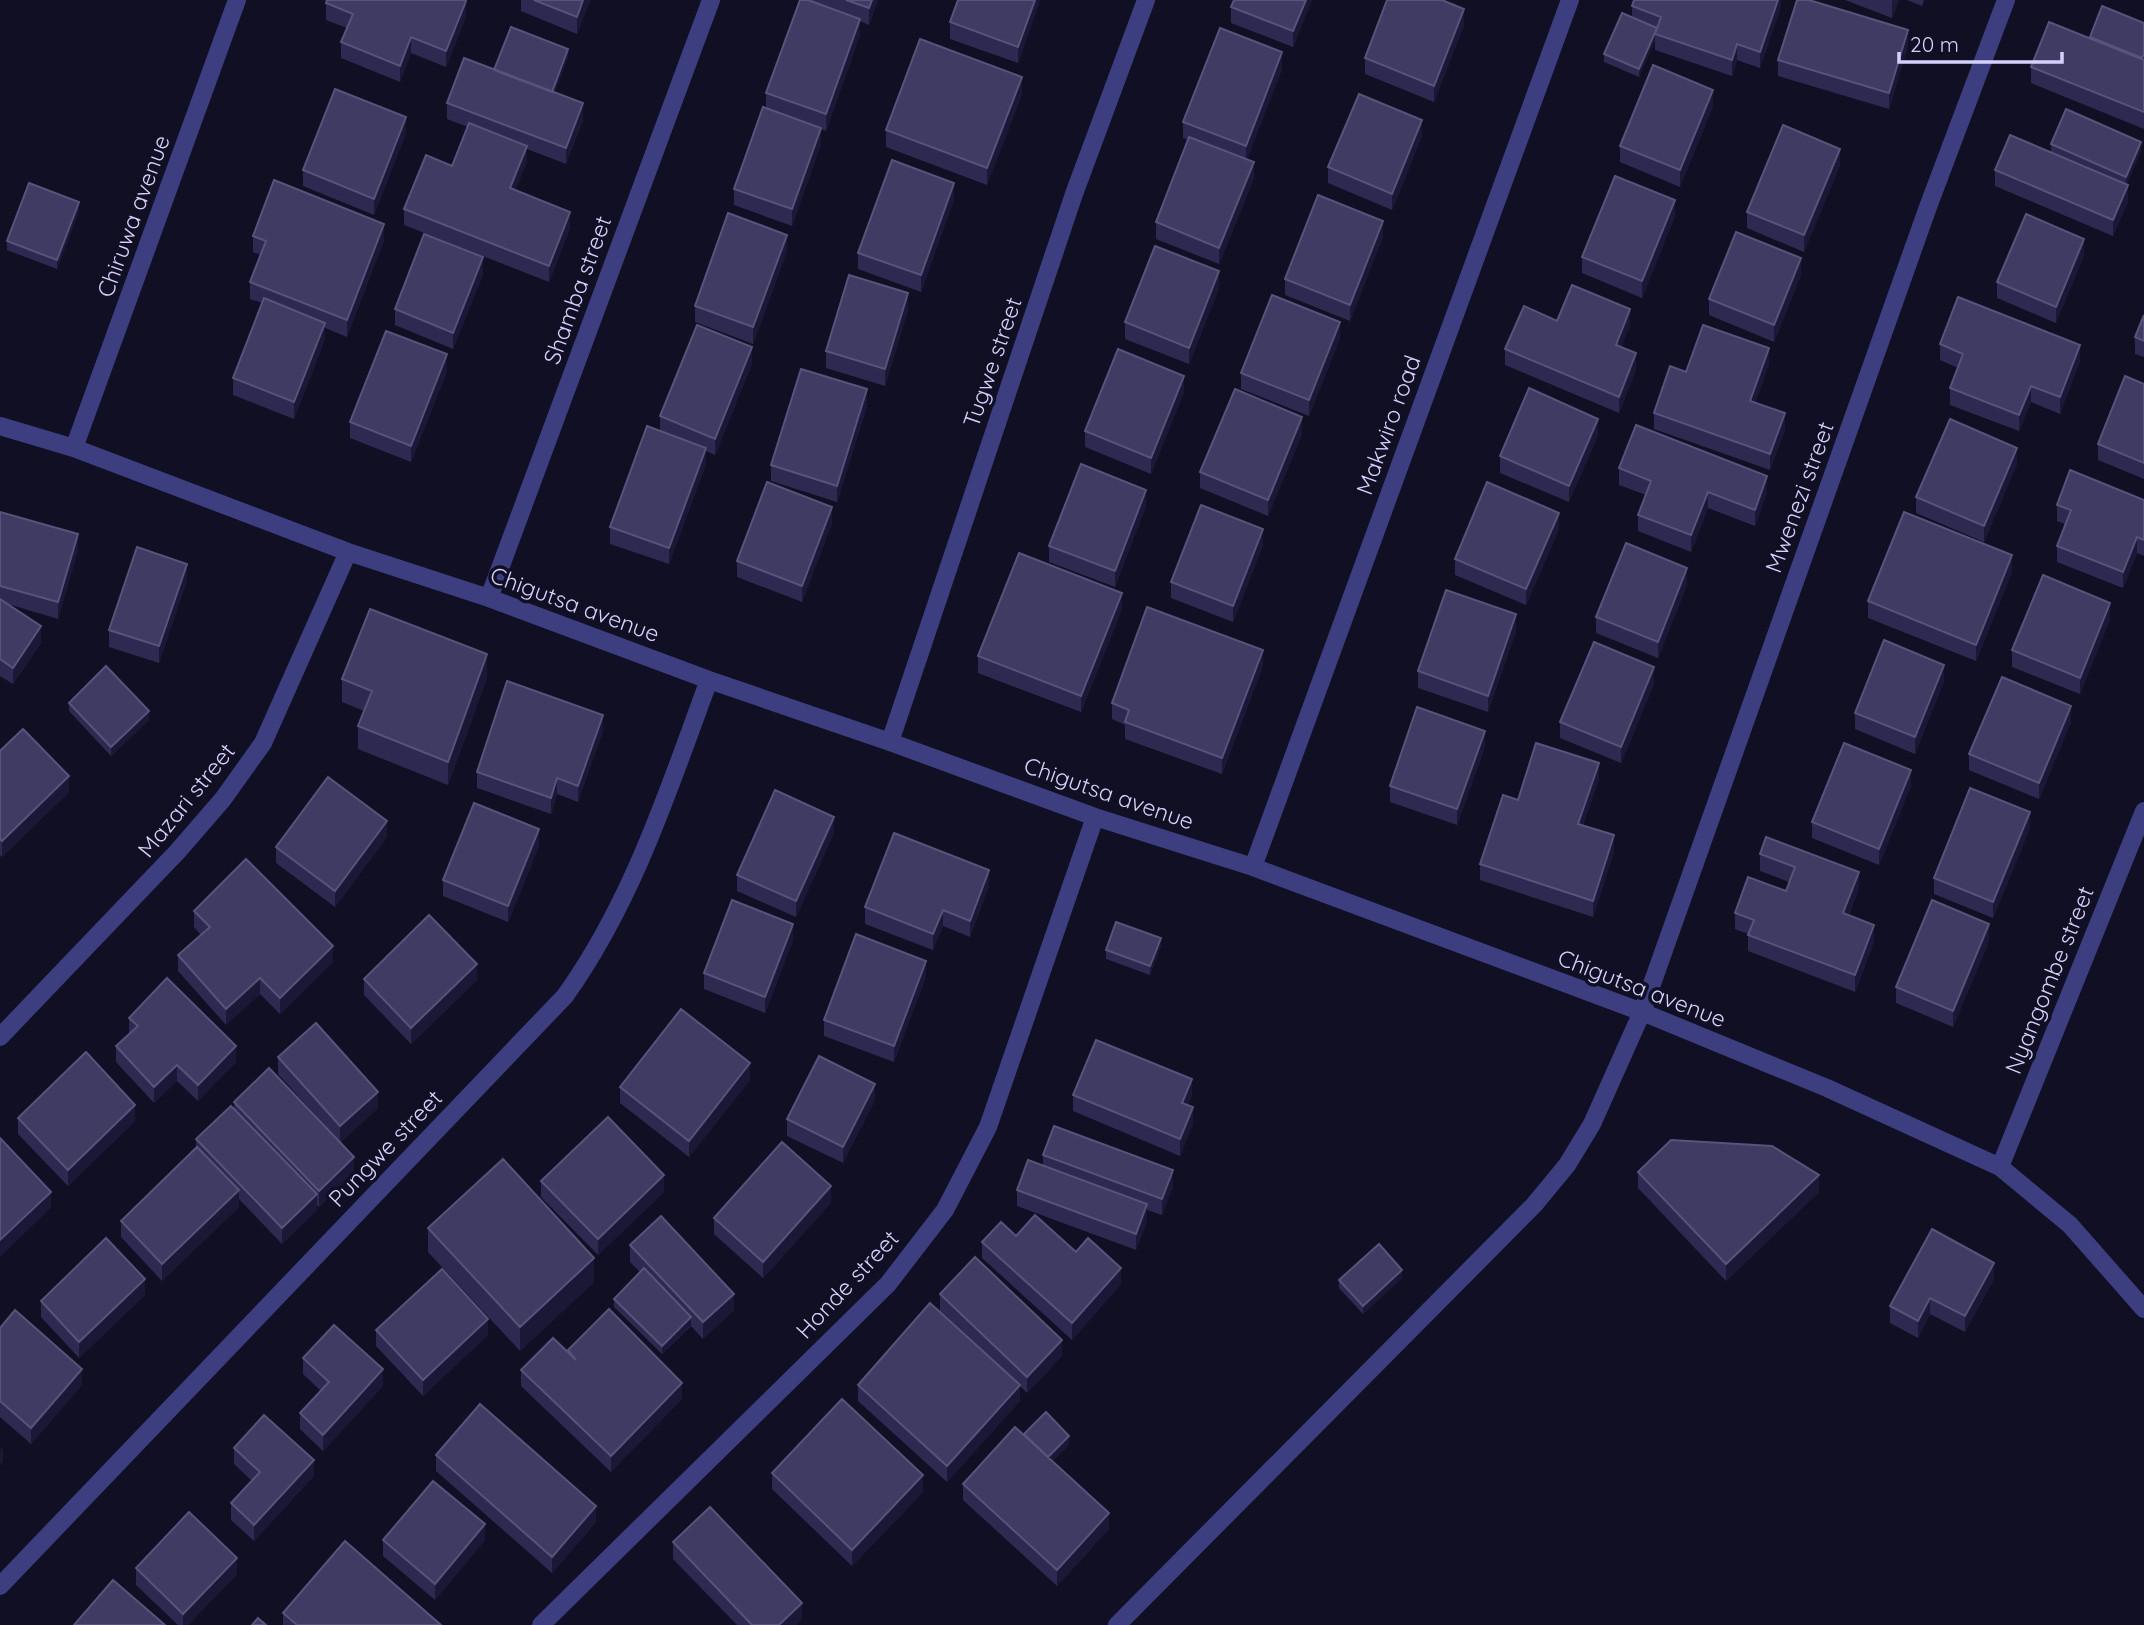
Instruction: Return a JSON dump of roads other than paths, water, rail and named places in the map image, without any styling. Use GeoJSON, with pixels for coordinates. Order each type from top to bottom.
{"type":"FeatureCollection","features":[{"type":"Feature","properties":{"kind":"street","name":"Chiruwa avenue"},"geometry":{"type":"LineString","coordinates":[[75,448],[237,0]]}},
{"type":"Feature","properties":{"kind":"street","name":"Shamba street"},"geometry":{"type":"LineString","coordinates":[[489,597],[711,0]]}},
{"type":"Feature","properties":{"kind":"street","name":"Tugwe street"},"geometry":{"type":"LineString","coordinates":[[890,742],[1074,194],[1146,0]]}},
{"type":"Feature","properties":{"kind":"street","name":"Makwiro road"},"geometry":{"type":"LineString","coordinates":[[1253,866],[1570,0]]}},
{"type":"Feature","properties":{"kind":"street","name":"Mwenezi street"},"geometry":{"type":"LineString","coordinates":[[1117,1625],[1534,1205],[1567,1165],[1592,1124],[1642,1012],[1924,220],[2006,0]]}},
{"type":"Feature","properties":{"kind":"street","name":"Chigutsa avenue"},"geometry":{"type":"LineString","coordinates":[[0,426],[75,448],[348,552],[489,597],[709,680],[890,742],[1095,817],[1253,866],[1642,1012],[1827,1088],[2000,1167],[2070,1225],[2144,1309]]}},
{"type":"Feature","properties":{"kind":"street","name":"Mazari street"},"geometry":{"type":"LineString","coordinates":[[0,1037],[178,851],[223,799],[263,743],[348,552]]}},
{"type":"Feature","properties":{"kind":"street","name":"Pungwe street"},"geometry":{"type":"LineString","coordinates":[[0,1586],[565,996],[588,965],[611,922],[656,823],[709,680]]}},
{"type":"Feature","properties":{"kind":"street","name":"Nyangombe street"},"geometry":{"type":"LineString","coordinates":[[2000,1167],[2144,811]]}},
{"type":"Feature","properties":{"kind":"street","name":"Honde street"},"geometry":{"type":"LineString","coordinates":[[541,1625],[888,1284],[944,1210],[988,1126],[1095,817]]}}]}
